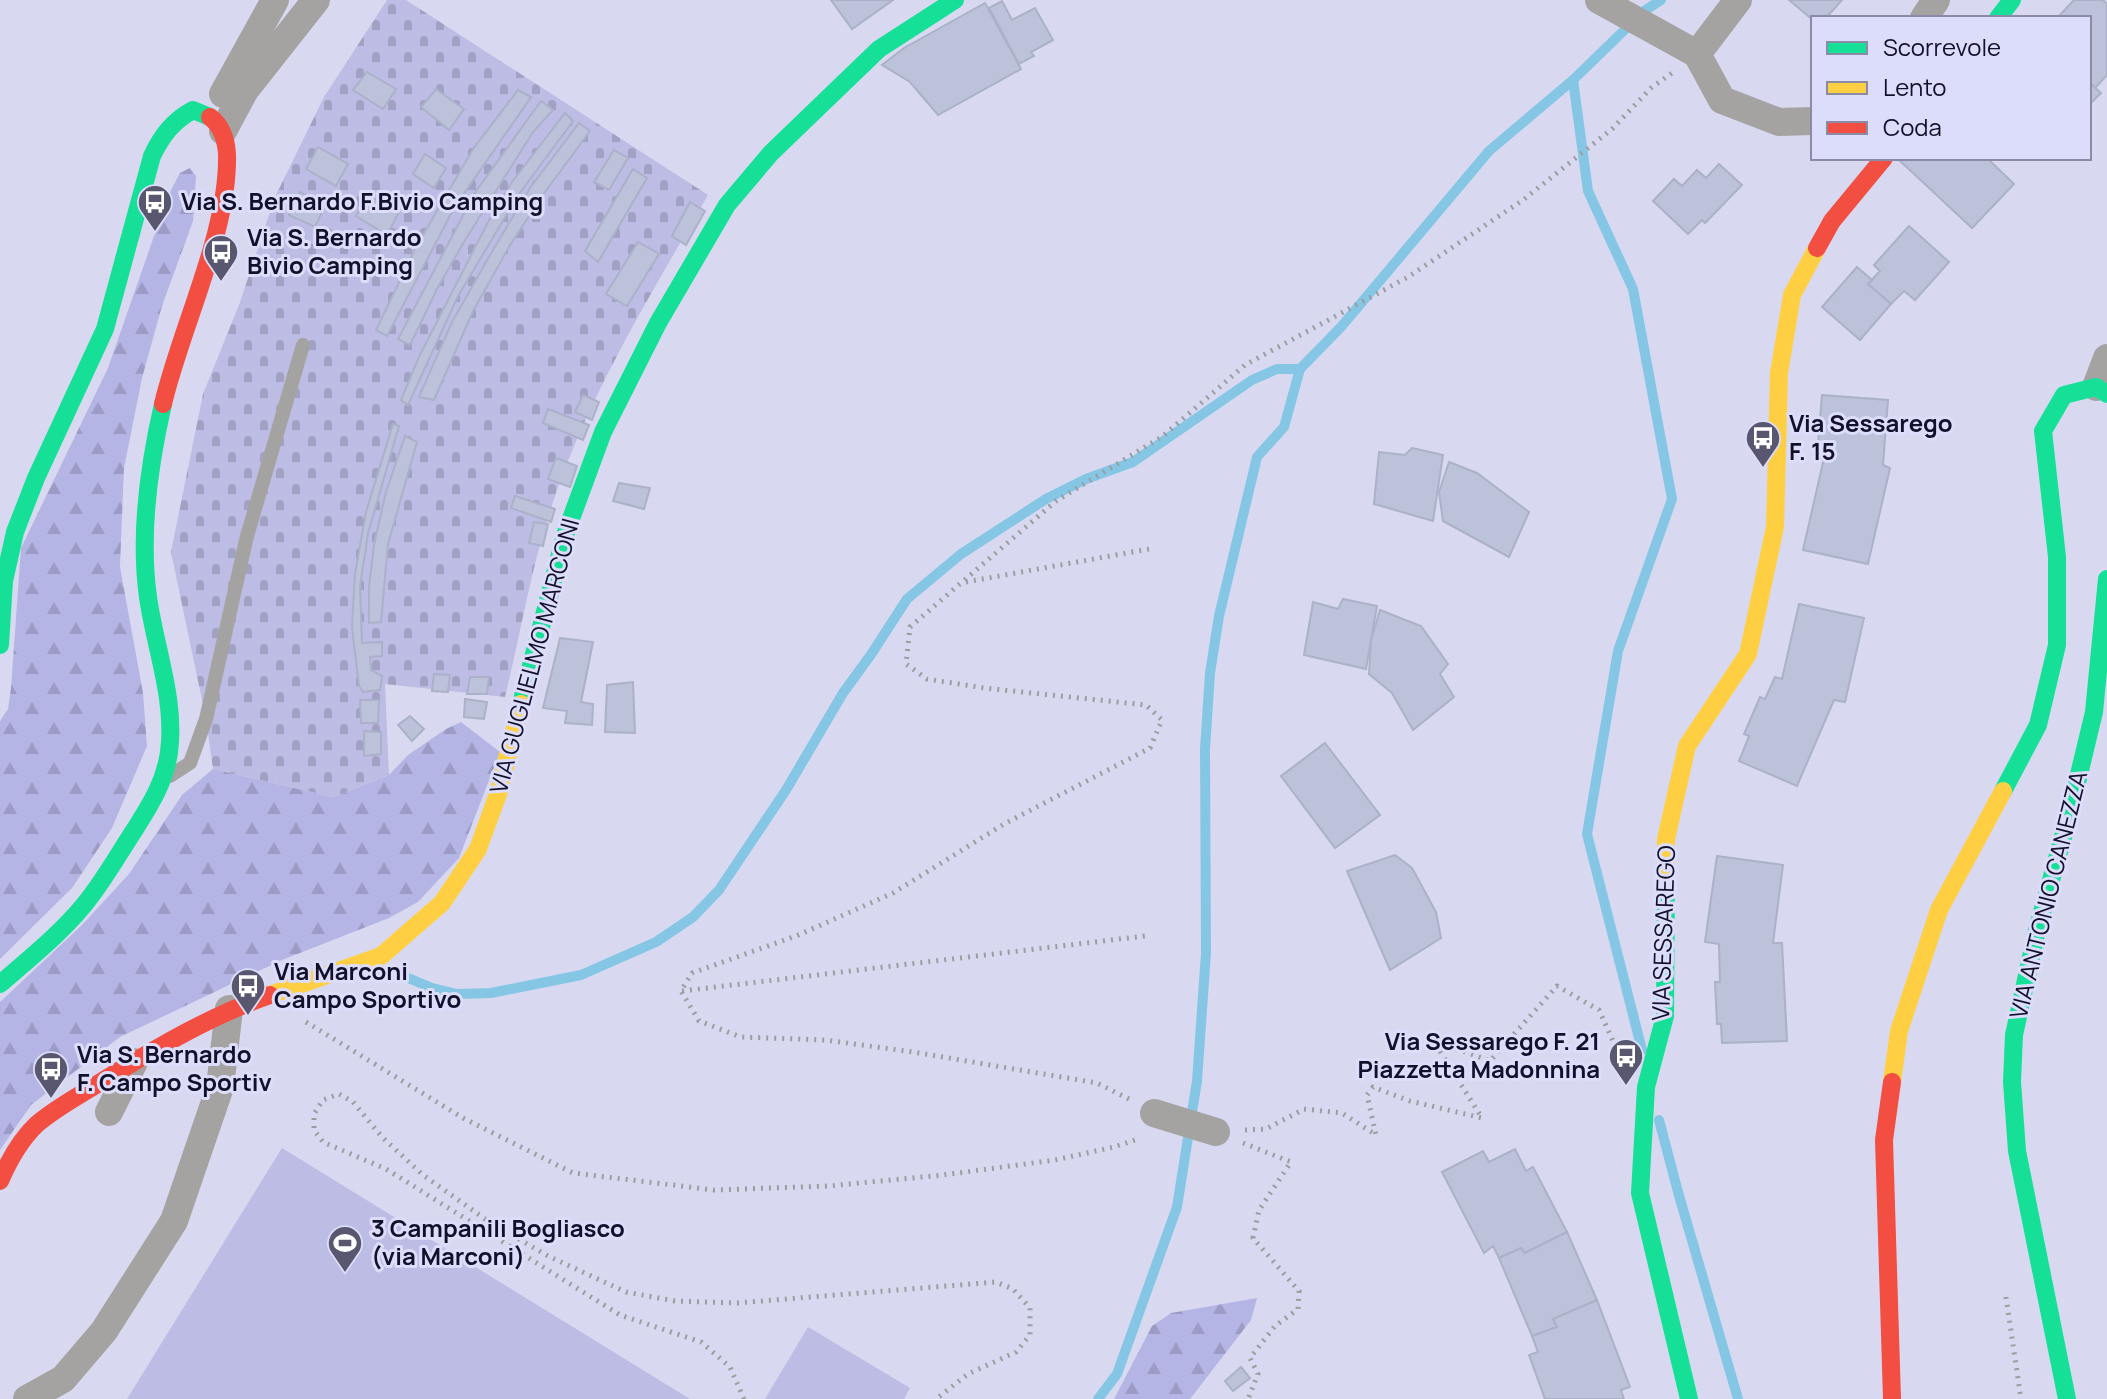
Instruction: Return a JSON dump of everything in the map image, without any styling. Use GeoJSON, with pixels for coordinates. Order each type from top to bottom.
{"type":"FeatureCollection","features":[{"type":"Feature","properties":{"kind":"street"},"geometry":{"type":"LineString","coordinates":[[216,123],[275,0]]}},
{"type":"Feature","properties":{"kind":"street"},"geometry":{"type":"LineString","coordinates":[[216,123],[316,0]]}},
{"type":"Feature","properties":{"kind":"street","name":"VIA GUGLIELMO MARCONI"},"geometry":{"type":"LineString","coordinates":[[0,1181],[9,1160],[36,1125],[134,1062],[229,1009],[381,956],[442,903],[478,849],[498,794],[565,535],[603,432],[658,323],[727,205],[771,153],[879,49],[955,0]]}},
{"type":"Feature","properties":{"kind":"street"},"geometry":{"type":"LineString","coordinates":[[1697,54],[1738,0]]}},
{"type":"Feature","properties":{"kind":"street"},"geometry":{"type":"LineString","coordinates":[[2000,16],[2012,0]]}},
{"type":"Feature","properties":{"kind":"street"},"geometry":{"type":"LineString","coordinates":[[1607,4],[1697,54],[1722,100],[1779,122],[1811,121]]}},
{"type":"Feature","properties":{"kind":"street"},"geometry":{"type":"LineString","coordinates":[[0,645],[7,562],[21,515],[41,462],[99,343],[115,295],[149,162],[158,141],[179,117],[193,110],[216,123],[227,152],[224,195],[167,387],[147,526],[146,589],[171,710],[170,752],[163,780],[94,892],[60,931],[0,984]]}},
{"type":"Feature","properties":{"kind":"street","name":"VIA SESSAREGO"},"geometry":{"type":"LineString","coordinates":[[1646,1087],[1665,1016],[1666,839],[1687,746],[1748,654],[1775,527],[1779,373],[1792,295],[1832,221],[1882,160]]}},
{"type":"Feature","properties":{"kind":"street"},"geometry":{"type":"LineString","coordinates":[[1892,1399],[1884,1140],[1899,1031],[1939,910],[2038,725],[2057,645],[2057,557],[2043,431],[2064,395],[2102,391],[2107,358]]}},
{"type":"Feature","properties":{"kind":"street","name":"VIA ANTONIO CANEZZA"},"geometry":{"type":"LineString","coordinates":[[2067,1399],[2017,1151],[2013,1050],[2021,994],[2094,712],[2107,579]]}},
{"type":"Feature","properties":{"kind":"street"},"geometry":{"type":"LineString","coordinates":[[29,1399],[63,1379],[104,1331],[174,1221],[220,1087],[229,1009]]}},
{"type":"Feature","properties":{"kind":"street"},"geometry":{"type":"LineString","coordinates":[[109,1112],[134,1062]]}},
{"type":"Feature","properties":{"kind":"street"},"geometry":{"type":"LineString","coordinates":[[1646,1087],[1640,1193],[1689,1399]]}},
{"type":"Feature","properties":{"kind":"street"},"geometry":{"type":"LineString","coordinates":[[1154,1113],[1216,1132]]}},
{"type":"Feature","properties":{"kind":"lane"},"geometry":{"type":"LineString","coordinates":[[163,780],[190,763],[206,719],[247,536],[303,345]]}},
{"type":"Feature","properties":{"kind":"path"},"geometry":{"type":"LineString","coordinates":[[681,991],[692,973],[796,936],[893,893],[1004,824],[1150,748],[1162,720],[1146,705],[927,679],[906,664],[910,627],[1056,501],[1163,436],[1245,365],[1408,277],[1523,200],[1612,129],[1651,88],[1697,54]]}},
{"type":"Feature","properties":{"kind":"path"},"geometry":{"type":"LineString","coordinates":[[965,582],[1149,549]]}},
{"type":"Feature","properties":{"kind":"path"},"geometry":{"type":"LineString","coordinates":[[681,991],[1145,936]]}},
{"type":"Feature","properties":{"kind":"path"},"geometry":{"type":"LineString","coordinates":[[1216,1132],[1266,1129],[1304,1109],[1342,1113],[1376,1135],[1367,1095],[1373,1087],[1410,1101],[1482,1118],[1433,1040],[1490,1061],[1557,986],[1599,1010],[1627,1074],[1646,1087]]}},
{"type":"Feature","properties":{"kind":"path"},"geometry":{"type":"LineString","coordinates":[[281,990],[301,1019],[463,1118],[573,1173],[714,1190],[829,1186],[1055,1160],[1148,1136],[1154,1113],[1097,1083],[825,1040],[741,1037],[699,1021],[681,991]]}},
{"type":"Feature","properties":{"kind":"path"},"geometry":{"type":"LineString","coordinates":[[744,1399],[730,1367],[701,1342],[620,1315],[398,1176],[323,1142],[314,1130],[314,1114],[323,1100],[339,1094],[353,1102],[382,1137],[423,1175],[488,1221],[548,1256],[626,1292],[675,1301],[737,1303],[996,1282],[1013,1289],[1030,1308],[1030,1335],[1016,1352],[968,1374],[936,1399]]}},
{"type":"Feature","properties":{"kind":"path"},"geometry":{"type":"LineString","coordinates":[[1216,1132],[1291,1162],[1259,1210],[1253,1238],[1299,1291],[1298,1309],[1275,1326],[1250,1358],[1258,1374],[1248,1399]]}},
{"type":"Feature","properties":{"kind":"green space"},"geometry":{"type":"Polygon","coordinates":[[[387,0],[406,0],[708,195],[617,355],[578,438],[540,545],[505,697],[385,684],[389,775],[333,797],[213,769],[206,719],[171,552],[203,394],[239,305],[275,197],[324,97],[387,0]]]}},
{"type":"Feature","properties":{"kind":"green space"},"geometry":{"type":"Polygon","coordinates":[[[190,168],[196,176],[193,221],[162,306],[142,378],[124,468],[120,567],[143,693],[147,746],[112,828],[72,888],[0,959],[0,721],[8,709],[11,688],[21,548],[108,368],[168,196],[180,173],[190,168]]]}},
{"type":"Feature","properties":{"kind":"green space"},"geometry":{"type":"Polygon","coordinates":[[[461,722],[500,752],[459,858],[418,902],[389,918],[282,960],[120,1037],[31,1105],[0,1150],[0,1002],[81,926],[129,874],[182,795],[213,769],[333,797],[389,775],[408,755],[461,722]]]}},
{"type":"Feature","properties":{"kind":"green space","name":"3 Campanili Bogliasco (via Marconi)"},"geometry":{"type":"Polygon","coordinates":[[[282,1148],[690,1399],[127,1399],[282,1148]]]}},
{"type":"Feature","properties":{"kind":"green space"},"geometry":{"type":"Polygon","coordinates":[[[1257,1298],[1251,1320],[1190,1399],[1114,1399],[1152,1326],[1171,1313],[1257,1298]]]}},
{"type":"Feature","properties":{"kind":"green space"},"geometry":{"type":"Polygon","coordinates":[[[808,1327],[910,1388],[904,1399],[765,1399],[808,1327]]]}},
{"type":"Feature","properties":{"kind":"building"},"geometry":{"type":"Polygon","coordinates":[[[831,0],[893,0],[852,29],[831,0]]]}},
{"type":"Feature","properties":{"kind":"building"},"geometry":{"type":"Polygon","coordinates":[[[1789,0],[1842,0],[1828,16],[1811,18],[1789,0]]]}},
{"type":"Feature","properties":{"kind":"building"},"geometry":{"type":"Polygon","coordinates":[[[2074,0],[2103,0],[2107,4],[2107,75],[2095,88],[2091,84],[2091,16],[2059,16],[2074,0]]]}},
{"type":"Feature","properties":{"kind":"building"},"geometry":{"type":"Polygon","coordinates":[[[1002,1],[1012,20],[1035,8],[1053,40],[1031,52],[1034,56],[1019,64],[989,8],[1002,1]]]}},
{"type":"Feature","properties":{"kind":"building"},"geometry":{"type":"Polygon","coordinates":[[[985,3],[1021,69],[938,115],[910,82],[882,65],[904,48],[985,3]]]}},
{"type":"Feature","properties":{"kind":"building"},"geometry":{"type":"Polygon","coordinates":[[[367,72],[396,89],[383,109],[353,90],[367,72]]]}},
{"type":"Feature","properties":{"kind":"building"},"geometry":{"type":"Polygon","coordinates":[[[2091,84],[2101,93],[2091,103],[2091,84]]]}},
{"type":"Feature","properties":{"kind":"building"},"geometry":{"type":"Polygon","coordinates":[[[436,89],[464,109],[449,130],[421,107],[436,89]]]}},
{"type":"Feature","properties":{"kind":"building"},"geometry":{"type":"Polygon","coordinates":[[[518,90],[531,97],[454,208],[387,336],[376,330],[415,249],[473,149],[518,90]]]}},
{"type":"Feature","properties":{"kind":"building"},"geometry":{"type":"Polygon","coordinates":[[[541,101],[553,110],[533,132],[465,240],[410,345],[398,339],[476,191],[541,101]]]}},
{"type":"Feature","properties":{"kind":"building"},"geometry":{"type":"Polygon","coordinates":[[[565,113],[573,121],[519,194],[458,296],[408,405],[401,400],[419,357],[487,224],[512,182],[565,113]]]}},
{"type":"Feature","properties":{"kind":"building"},"geometry":{"type":"Polygon","coordinates":[[[579,123],[590,131],[510,245],[473,311],[434,400],[419,397],[452,322],[493,250],[530,188],[579,123]]]}},
{"type":"Feature","properties":{"kind":"building"},"geometry":{"type":"Polygon","coordinates":[[[318,147],[348,164],[336,186],[306,169],[318,147]]]}},
{"type":"Feature","properties":{"kind":"building"},"geometry":{"type":"Polygon","coordinates":[[[614,150],[628,158],[609,190],[594,182],[614,150]]]}},
{"type":"Feature","properties":{"kind":"building"},"geometry":{"type":"Polygon","coordinates":[[[425,154],[446,168],[434,188],[413,174],[425,154]]]}},
{"type":"Feature","properties":{"kind":"building"},"geometry":{"type":"Polygon","coordinates":[[[1899,160],[1989,160],[2014,184],[1972,228],[1899,160]]]}},
{"type":"Feature","properties":{"kind":"building"},"geometry":{"type":"Polygon","coordinates":[[[1719,164],[1742,185],[1705,223],[1702,220],[1688,234],[1653,201],[1674,179],[1682,186],[1697,170],[1706,178],[1719,164]]]}},
{"type":"Feature","properties":{"kind":"building"},"geometry":{"type":"Polygon","coordinates":[[[633,169],[647,178],[598,262],[585,251],[633,169]]]}},
{"type":"Feature","properties":{"kind":"building"},"geometry":{"type":"Polygon","coordinates":[[[300,192],[325,206],[315,227],[289,215],[300,192]]]}},
{"type":"Feature","properties":{"kind":"building"},"geometry":{"type":"Polygon","coordinates":[[[368,195],[399,212],[387,235],[356,216],[368,195]]]}},
{"type":"Feature","properties":{"kind":"building"},"geometry":{"type":"Polygon","coordinates":[[[690,202],[705,211],[686,245],[672,236],[690,202]]]}},
{"type":"Feature","properties":{"kind":"building"},"geometry":{"type":"Polygon","coordinates":[[[1909,226],[1949,262],[1915,300],[1904,291],[1891,304],[1868,284],[1880,271],[1874,265],[1909,226]]]}},
{"type":"Feature","properties":{"kind":"building"},"geometry":{"type":"Polygon","coordinates":[[[638,242],[659,254],[627,306],[606,294],[638,242]]]}},
{"type":"Feature","properties":{"kind":"building"},"geometry":{"type":"Polygon","coordinates":[[[1857,267],[1872,280],[1868,284],[1891,304],[1860,340],[1822,307],[1857,267]]]}},
{"type":"Feature","properties":{"kind":"building"},"geometry":{"type":"Polygon","coordinates":[[[583,395],[599,402],[592,420],[575,412],[583,395]]]}},
{"type":"Feature","properties":{"kind":"building"},"geometry":{"type":"Polygon","coordinates":[[[1822,395],[1888,400],[1883,465],[1890,468],[1868,564],[1803,550],[1824,458],[1817,456],[1822,395]]]}},
{"type":"Feature","properties":{"kind":"building"},"geometry":{"type":"Polygon","coordinates":[[[548,409],[589,425],[583,440],[543,423],[548,409]]]}},
{"type":"Feature","properties":{"kind":"building"},"geometry":{"type":"Polygon","coordinates":[[[393,424],[399,426],[368,533],[360,586],[362,643],[382,642],[382,656],[370,657],[371,670],[382,676],[380,690],[363,692],[359,686],[352,627],[355,574],[366,512],[393,424]]]}},
{"type":"Feature","properties":{"kind":"building"},"geometry":{"type":"Polygon","coordinates":[[[405,436],[417,442],[388,544],[381,622],[369,623],[374,545],[386,492],[405,436]]]}},
{"type":"Feature","properties":{"kind":"building"},"geometry":{"type":"Polygon","coordinates":[[[1412,448],[1443,455],[1433,521],[1374,504],[1379,452],[1405,455],[1412,448]]]}},
{"type":"Feature","properties":{"kind":"building"},"geometry":{"type":"Polygon","coordinates":[[[556,458],[577,466],[570,487],[548,479],[556,458]]]}},
{"type":"Feature","properties":{"kind":"building"},"geometry":{"type":"Polygon","coordinates":[[[1449,462],[1477,473],[1529,512],[1509,557],[1443,521],[1439,492],[1449,462]]]}},
{"type":"Feature","properties":{"kind":"building"},"geometry":{"type":"Polygon","coordinates":[[[619,483],[650,488],[644,509],[613,501],[619,483]]]}},
{"type":"Feature","properties":{"kind":"building"},"geometry":{"type":"Polygon","coordinates":[[[515,496],[555,509],[551,522],[511,508],[515,496]]]}},
{"type":"Feature","properties":{"kind":"building"},"geometry":{"type":"Polygon","coordinates":[[[534,522],[548,524],[543,546],[529,543],[534,522]]]}},
{"type":"Feature","properties":{"kind":"building"},"geometry":{"type":"Polygon","coordinates":[[[1343,599],[1377,606],[1366,669],[1304,655],[1313,602],[1338,609],[1343,599]]]}},
{"type":"Feature","properties":{"kind":"building"},"geometry":{"type":"Polygon","coordinates":[[[1799,604],[1864,618],[1845,702],[1834,700],[1797,786],[1739,761],[1749,736],[1744,734],[1760,697],[1765,699],[1775,677],[1782,679],[1799,604]]]}},
{"type":"Feature","properties":{"kind":"building"},"geometry":{"type":"Polygon","coordinates":[[[1380,610],[1421,626],[1448,664],[1440,674],[1454,697],[1413,730],[1392,693],[1369,674],[1371,640],[1380,610]]]}},
{"type":"Feature","properties":{"kind":"building"},"geometry":{"type":"Polygon","coordinates":[[[560,638],[593,642],[581,702],[593,704],[592,725],[565,723],[567,711],[543,708],[560,638]]]}},
{"type":"Feature","properties":{"kind":"building"},"geometry":{"type":"Polygon","coordinates":[[[434,674],[450,675],[448,692],[432,691],[434,674]]]}},
{"type":"Feature","properties":{"kind":"building"},"geometry":{"type":"Polygon","coordinates":[[[470,677],[489,677],[487,694],[467,694],[470,677]]]}},
{"type":"Feature","properties":{"kind":"building"},"geometry":{"type":"Polygon","coordinates":[[[633,682],[635,733],[605,732],[607,685],[633,682]]]}},
{"type":"Feature","properties":{"kind":"building"},"geometry":{"type":"Polygon","coordinates":[[[465,699],[487,702],[484,719],[464,717],[465,699]]]}},
{"type":"Feature","properties":{"kind":"building"},"geometry":{"type":"Polygon","coordinates":[[[360,700],[379,700],[378,723],[361,723],[360,700]]]}},
{"type":"Feature","properties":{"kind":"building"},"geometry":{"type":"Polygon","coordinates":[[[410,716],[424,729],[412,741],[398,725],[410,716]]]}},
{"type":"Feature","properties":{"kind":"building"},"geometry":{"type":"Polygon","coordinates":[[[364,731],[381,732],[381,754],[364,756],[364,731]]]}},
{"type":"Feature","properties":{"kind":"building"},"geometry":{"type":"Polygon","coordinates":[[[1325,743],[1380,815],[1335,848],[1281,776],[1325,743]]]}},
{"type":"Feature","properties":{"kind":"building"},"geometry":{"type":"Polygon","coordinates":[[[1395,855],[1412,868],[1436,912],[1441,938],[1390,970],[1347,871],[1395,855]]]}},
{"type":"Feature","properties":{"kind":"building"},"geometry":{"type":"Polygon","coordinates":[[[1717,856],[1783,865],[1773,943],[1782,943],[1787,1041],[1722,1043],[1721,1024],[1717,1024],[1715,982],[1720,982],[1719,944],[1705,942],[1717,856]]]}},
{"type":"Feature","properties":{"kind":"building"},"geometry":{"type":"Polygon","coordinates":[[[1515,1149],[1526,1171],[1533,1167],[1567,1232],[1525,1253],[1521,1248],[1499,1258],[1493,1246],[1484,1253],[1442,1172],[1483,1151],[1489,1162],[1515,1149]]]}},
{"type":"Feature","properties":{"kind":"building"},"geometry":{"type":"Polygon","coordinates":[[[1567,1232],[1597,1300],[1553,1319],[1557,1327],[1532,1336],[1499,1258],[1521,1248],[1525,1253],[1567,1232]]]}},
{"type":"Feature","properties":{"kind":"building"},"geometry":{"type":"Polygon","coordinates":[[[1597,1300],[1630,1387],[1621,1390],[1624,1399],[1545,1399],[1529,1355],[1538,1352],[1532,1336],[1557,1327],[1553,1319],[1597,1300]]]}},
{"type":"Feature","properties":{"kind":"building"},"geometry":{"type":"Polygon","coordinates":[[[1241,1367],[1250,1378],[1233,1391],[1225,1381],[1241,1367]]]}},
{"type":"Feature","properties":{"kind":"waterway"},"geometry":{"type":"LineString","coordinates":[[1642,1050],[1587,834],[1618,651],[1672,499],[1633,289],[1588,191],[1573,80],[1644,11],[1661,0]]}},
{"type":"Feature","properties":{"kind":"waterway"},"geometry":{"type":"LineString","coordinates":[[1098,1399],[1117,1374],[1177,1207],[1197,1081],[1206,953],[1205,749],[1210,673],[1219,616],[1257,457],[1284,427],[1300,369],[1341,327],[1489,151],[1573,80]]}},
{"type":"Feature","properties":{"kind":"waterway"},"geometry":{"type":"LineString","coordinates":[[376,972],[401,975],[457,994],[491,993],[581,975],[656,942],[693,917],[719,890],[786,790],[843,693],[907,599],[961,554],[1046,499],[1086,479],[1133,462],[1252,380],[1277,369],[1300,369]]}},
{"type":"Feature","properties":{"kind":"waterway"},"geometry":{"type":"LineString","coordinates":[[1659,1120],[1738,1399]]}},
{"type":"Feature","properties":{"kind":"traffic: fast"},"geometry":{"type":"LineString","coordinates":[[521,704],[565,535],[603,432],[658,323],[727,205],[771,153],[879,49],[955,0]]}},
{"type":"Feature","properties":{"kind":"traffic: fast"},"geometry":{"type":"LineString","coordinates":[[2000,16],[2012,0]]}},
{"type":"Feature","properties":{"kind":"traffic: fast"},"geometry":{"type":"LineString","coordinates":[[0,645],[4,581],[15,532],[36,478],[105,329],[152,156],[169,129],[186,114],[193,110],[210,117]]}},
{"type":"Feature","properties":{"kind":"traffic: fast"},"geometry":{"type":"LineString","coordinates":[[2003,791],[2038,725],[2057,645],[2057,557],[2043,431],[2064,395],[2096,387],[2107,394]]}},
{"type":"Feature","properties":{"kind":"traffic: fast"},"geometry":{"type":"LineString","coordinates":[[0,984],[54,937],[91,896],[146,811],[164,773],[169,752],[170,713],[145,573],[145,524],[150,475],[163,404]]}},
{"type":"Feature","properties":{"kind":"traffic: fast"},"geometry":{"type":"LineString","coordinates":[[2067,1399],[2017,1151],[2012,1082],[2014,1035],[2036,934],[2094,712],[2107,579]]}},
{"type":"Feature","properties":{"kind":"traffic: fast"},"geometry":{"type":"LineString","coordinates":[[1666,877],[1665,1016],[1646,1087],[1640,1193],[1689,1399]]}},
{"type":"Feature","properties":{"kind":"traffic: slow"},"geometry":{"type":"LineString","coordinates":[[1666,877],[1666,839],[1687,746],[1748,654],[1775,527],[1779,373],[1792,295],[1817,248]]}},
{"type":"Feature","properties":{"kind":"traffic: slow"},"geometry":{"type":"LineString","coordinates":[[270,995],[381,956],[442,903],[478,849],[498,794],[521,704]]}},
{"type":"Feature","properties":{"kind":"traffic: slow"},"geometry":{"type":"LineString","coordinates":[[1892,1082],[1899,1031],[1939,910],[2003,791]]}},
{"type":"Feature","properties":{"kind":"traffic: jam"},"geometry":{"type":"LineString","coordinates":[[163,404],[212,247],[226,184],[226,143],[210,117]]}},
{"type":"Feature","properties":{"kind":"traffic: jam"},"geometry":{"type":"LineString","coordinates":[[1817,248],[1832,221],[1882,160]]}},
{"type":"Feature","properties":{"kind":"traffic: jam"},"geometry":{"type":"LineString","coordinates":[[0,1181],[25,1137],[53,1112],[185,1033],[226,1012],[270,995]]}},
{"type":"Feature","properties":{"kind":"traffic: jam"},"geometry":{"type":"LineString","coordinates":[[1892,1082],[1884,1140],[1892,1399]]}},
{"type":"Feature","properties":{"kind":"place","name":"Via S. Bernardo F.Bivio Camping"},"geometry":{"type":"Point","coordinates":[155,233]}},
{"type":"Feature","properties":{"kind":"place","name":"Via S. Bernardo Bivio Camping"},"geometry":{"type":"Point","coordinates":[221,283]}},
{"type":"Feature","properties":{"kind":"place","name":"Via Sessarego F. 15"},"geometry":{"type":"Point","coordinates":[1763,469]}},
{"type":"Feature","properties":{"kind":"place","name":"Via Marconi Campo Sportivo"},"geometry":{"type":"Point","coordinates":[248,1017]}},
{"type":"Feature","properties":{"kind":"place","name":"Via Sessarego F. 21 Piazzetta Madonnina"},"geometry":{"type":"Point","coordinates":[1626,1087]}},
{"type":"Feature","properties":{"kind":"place","name":"Via S. Bernardo F. Campo Sportiv"},"geometry":{"type":"Point","coordinates":[51,1100]}},
{"type":"Feature","properties":{"kind":"place","name":"3 Campanili Bogliasco (via Marconi)"},"geometry":{"type":"Point","coordinates":[345,1274]}}]}
